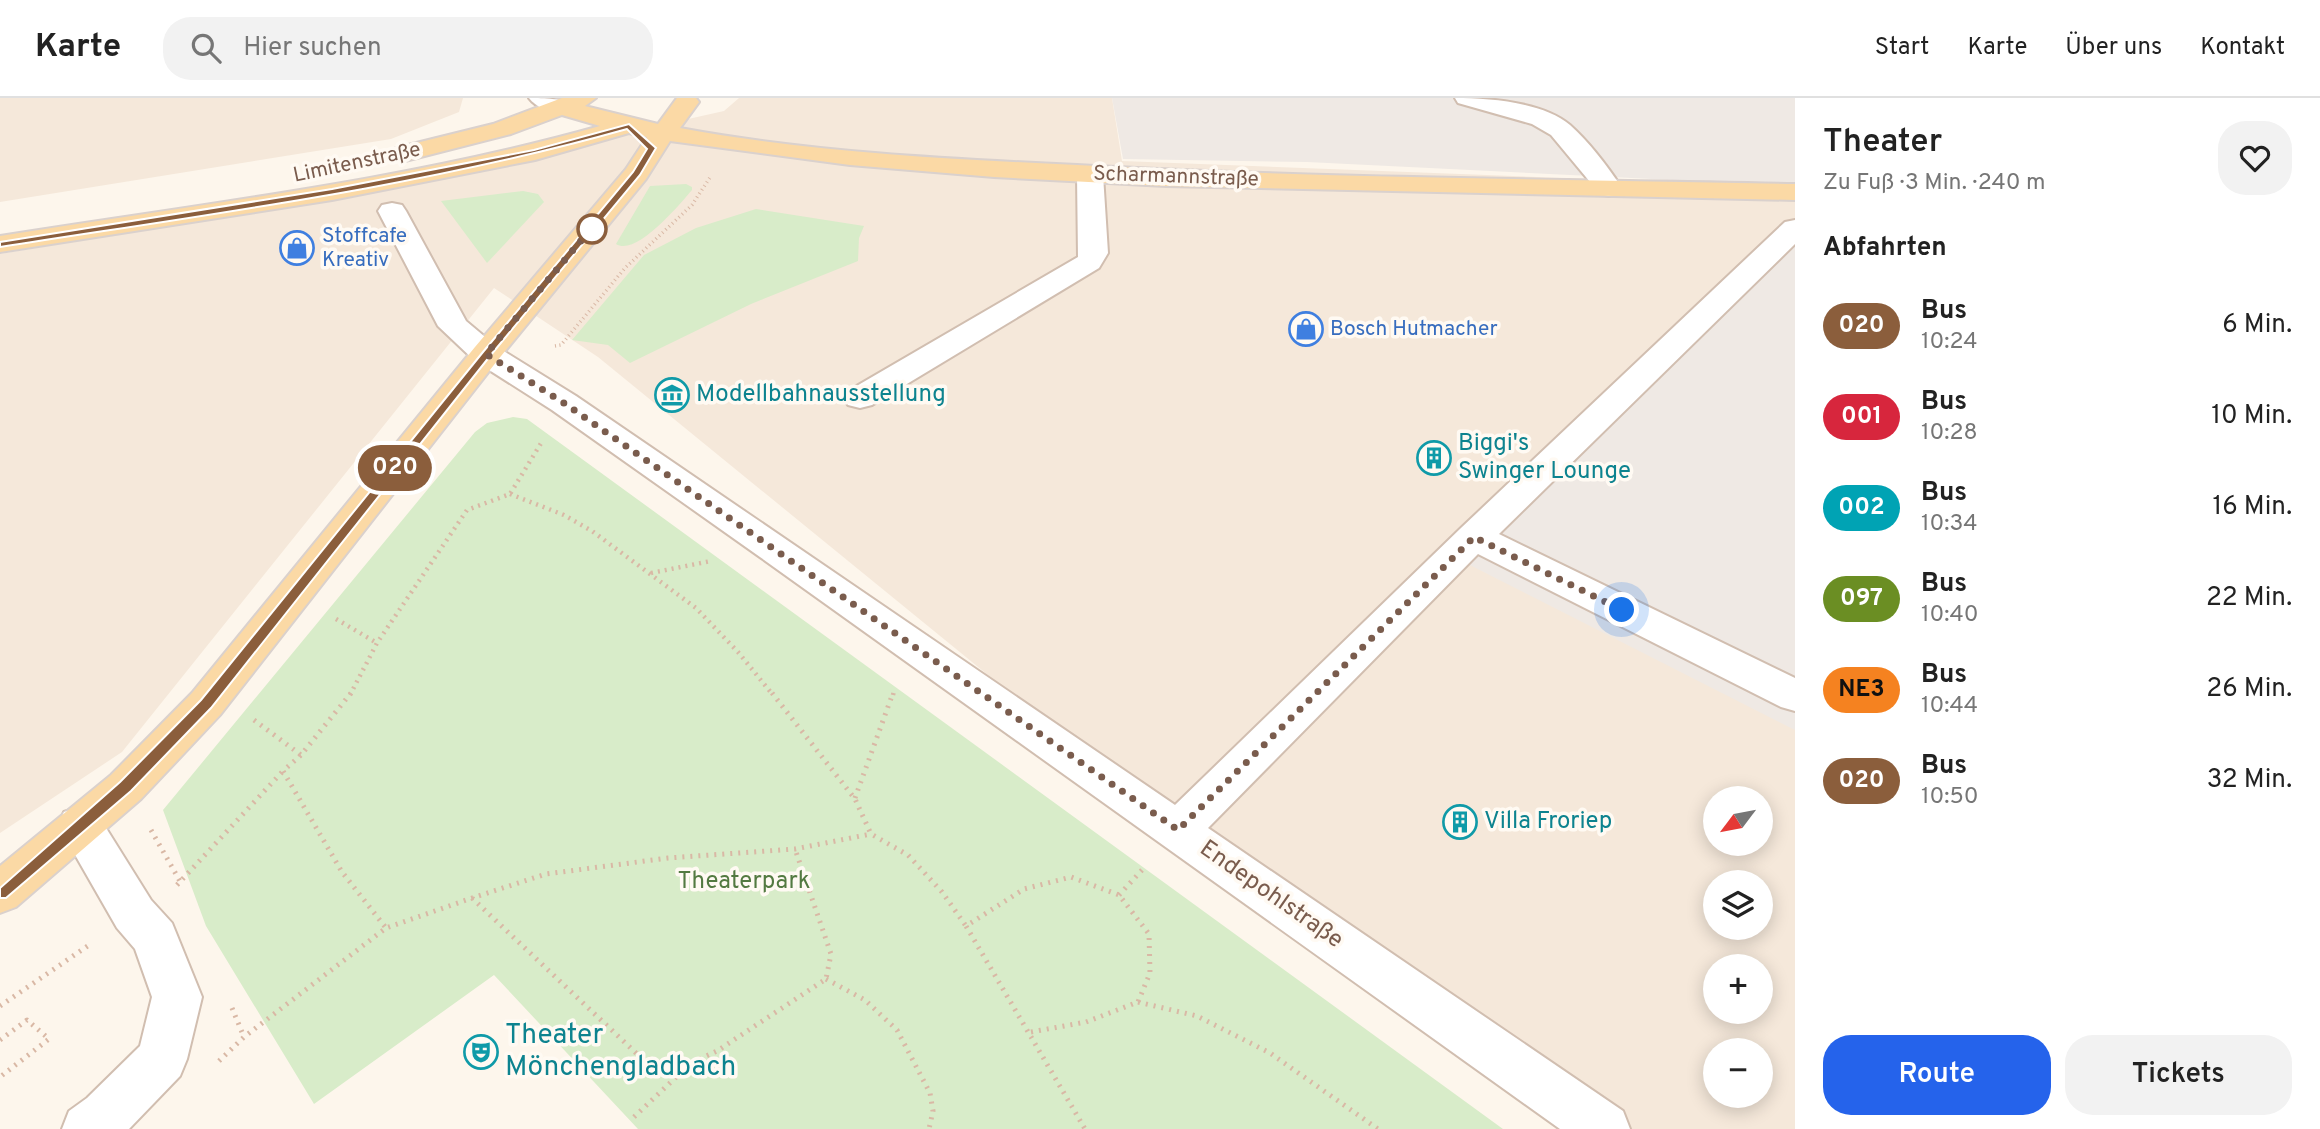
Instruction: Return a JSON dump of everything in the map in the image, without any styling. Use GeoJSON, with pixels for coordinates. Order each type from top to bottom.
{"type":"FeatureCollection","features":[{"type":"Feature","properties":{"kind":"main road"},"geometry":{"type":"LineString","coordinates":[[0,893],[126,787],[216,692],[486,354],[637,173],[657,126],[629,126],[562,101]]}},
{"type":"Feature","properties":{"kind":"main road","name":"Limitenstraße"},"geometry":{"type":"LineString","coordinates":[[0,227],[316,173],[502,129],[562,101]]}},
{"type":"Feature","properties":{"kind":"main road","name":"Limitenstraße"},"geometry":{"type":"LineString","coordinates":[[0,244],[332,192],[536,152],[629,126]]}},
{"type":"Feature","properties":{"kind":"main road","name":"Limitenstraße"},"geometry":{"type":"LineString","coordinates":[[536,152],[586,160],[657,126],[705,140]]}},
{"type":"Feature","properties":{"kind":"main road","name":"Scharmannstraße"},"geometry":{"type":"LineString","coordinates":[[705,140],[861,158],[1090,175],[1795,192]]}},
{"type":"Feature","properties":{"kind":"street"},"geometry":{"type":"LineString","coordinates":[[1467,98],[1541,119],[1560,130],[1609,188]]}},
{"type":"Feature","properties":{"kind":"street"},"geometry":{"type":"LineString","coordinates":[[860,398],[1089,262],[1094,253],[1090,175]]}},
{"type":"Feature","properties":{"kind":"street","name":"Endepohlstraße"},"geometry":{"type":"LineString","coordinates":[[392,211],[453,326],[486,354],[564,403],[1604,1129]]}},
{"type":"Feature","properties":{"kind":"street"},"geometry":{"type":"LineString","coordinates":[[1178,830],[1474,537],[1795,228]]}},
{"type":"Feature","properties":{"kind":"street"},"geometry":{"type":"LineString","coordinates":[[1474,537],[1795,696]]}},
{"type":"Feature","properties":{"kind":"street"},"geometry":{"type":"LineString","coordinates":[[80,825],[134,914],[155,938],[177,997],[162,1059],[106,1116],[88,1129]]}},
{"type":"Feature","properties":{"kind":"path"},"geometry":{"type":"LineString","coordinates":[[561,345],[625,268],[692,205],[712,175]]}},
{"type":"Feature","properties":{"kind":"path"},"geometry":{"type":"LineString","coordinates":[[386,928],[342,872],[283,771],[301,755],[349,696],[377,643],[467,510],[510,494],[564,403]]}},
{"type":"Feature","properties":{"kind":"path"},"geometry":{"type":"LineString","coordinates":[[510,494],[564,514],[592,531],[696,608],[738,652],[827,760],[855,799],[871,834],[908,855],[942,892],[1031,1032],[1086,1129]]}},
{"type":"Feature","properties":{"kind":"path"},"geometry":{"type":"LineString","coordinates":[[855,799],[888,712],[909,643]]}},
{"type":"Feature","properties":{"kind":"path"},"geometry":{"type":"LineString","coordinates":[[216,692],[301,755]]}},
{"type":"Feature","properties":{"kind":"path"},"geometry":{"type":"LineString","coordinates":[[217,1063],[244,1037],[386,928],[546,874],[668,858],[795,849],[871,834]]}},
{"type":"Feature","properties":{"kind":"path"},"geometry":{"type":"LineString","coordinates":[[635,1117],[691,1063],[717,1051],[826,979],[831,954],[795,849]]}},
{"type":"Feature","properties":{"kind":"path"},"geometry":{"type":"LineString","coordinates":[[966,926],[1024,889],[1071,877],[1119,895],[1149,934],[1150,973],[1138,1002]]}},
{"type":"Feature","properties":{"kind":"path"},"geometry":{"type":"LineString","coordinates":[[472,898],[638,1055],[660,1063],[691,1063]]}},
{"type":"Feature","properties":{"kind":"path"},"geometry":{"type":"LineString","coordinates":[[826,979],[865,1000],[897,1030],[930,1093],[933,1111],[929,1129]]}},
{"type":"Feature","properties":{"kind":"path"},"geometry":{"type":"LineString","coordinates":[[1031,1032],[1067,1029],[1098,1021],[1138,1002],[1197,1016],[1270,1054],[1356,1111],[1378,1129]]}},
{"type":"Feature","properties":{"kind":"path"},"geometry":{"type":"LineString","coordinates":[[0,1040],[27,1020],[49,1039],[0,1077]]}},
{"type":"Feature","properties":{"kind":"shaded area"},"geometry":{"type":"Polygon","coordinates":[[[0,98],[463,98],[459,112],[391,139],[0,202],[0,98]]]}},
{"type":"Feature","properties":{"kind":"shaded area"},"geometry":{"type":"Polygon","coordinates":[[[739,98],[1112,98],[1122,161],[1795,187],[1795,1129],[1606,1129],[1178,830],[598,357],[494,288],[122,752],[0,833],[0,254],[335,198],[724,111],[739,98]]]}},
{"type":"Feature","properties":{"kind":"shaded area"},"geometry":{"type":"Polygon","coordinates":[[[1112,98],[1795,98],[1795,186],[1307,162],[1123,159],[1112,98]]]}},
{"type":"Feature","properties":{"kind":"shaded area"},"geometry":{"type":"Polygon","coordinates":[[[1795,228],[1795,730],[1454,557],[1795,228]]]}},
{"type":"Feature","properties":{"kind":"green space"},"geometry":{"type":"Polygon","coordinates":[[[686,184],[692,187],[692,190],[657,228],[634,243],[624,246],[616,244],[650,186],[686,184]]]}},
{"type":"Feature","properties":{"kind":"green space"},"geometry":{"type":"Polygon","coordinates":[[[523,191],[538,194],[544,202],[487,263],[441,201],[523,191]]]}},
{"type":"Feature","properties":{"kind":"green space"},"geometry":{"type":"Polygon","coordinates":[[[756,209],[864,226],[859,238],[858,261],[751,304],[630,363],[608,345],[572,340],[644,255],[696,228],[756,209]]]}},
{"type":"Feature","properties":{"kind":"green space","name":"Theaterpark"},"geometry":{"type":"Polygon","coordinates":[[[513,417],[527,419],[1503,1129],[638,1129],[494,975],[314,1104],[206,926],[163,810],[475,432],[487,423],[513,417]]]}},
{"type":"Feature","properties":{"kind":"bus line","name":"020"},"geometry":{"type":"LineString","coordinates":[[0,244],[332,192],[536,152],[629,126],[652,148],[637,173],[549,282],[486,354],[206,704],[126,787],[0,893]]}},
{"type":"Feature","properties":{"kind":"place","name":"Stoffcafe Kreativ"},"geometry":{"type":"Point","coordinates":[297,248]}},
{"type":"Feature","properties":{"kind":"place","name":"Bosch Hutmacher"},"geometry":{"type":"Point","coordinates":[1306,329]}},
{"type":"Feature","properties":{"kind":"place","name":"Modellbahnausstellung"},"geometry":{"type":"Point","coordinates":[672,395]}},
{"type":"Feature","properties":{"kind":"place","name":"Biggi's Swinger Lounge"},"geometry":{"type":"Point","coordinates":[1434,458]}},
{"type":"Feature","properties":{"kind":"place","name":"Villa Froriep"},"geometry":{"type":"Point","coordinates":[1460,822]}},
{"type":"Feature","properties":{"kind":"place","name":"Theater Mönchengladbach"},"geometry":{"type":"Point","coordinates":[481,1052]}},
{"type":"Feature","properties":{"kind":"route"},"geometry":{"type":"LineString","coordinates":[[592,229],[594,225],[486,354],[564,403],[1178,830],[1474,537],[1622,610]]}}]}
